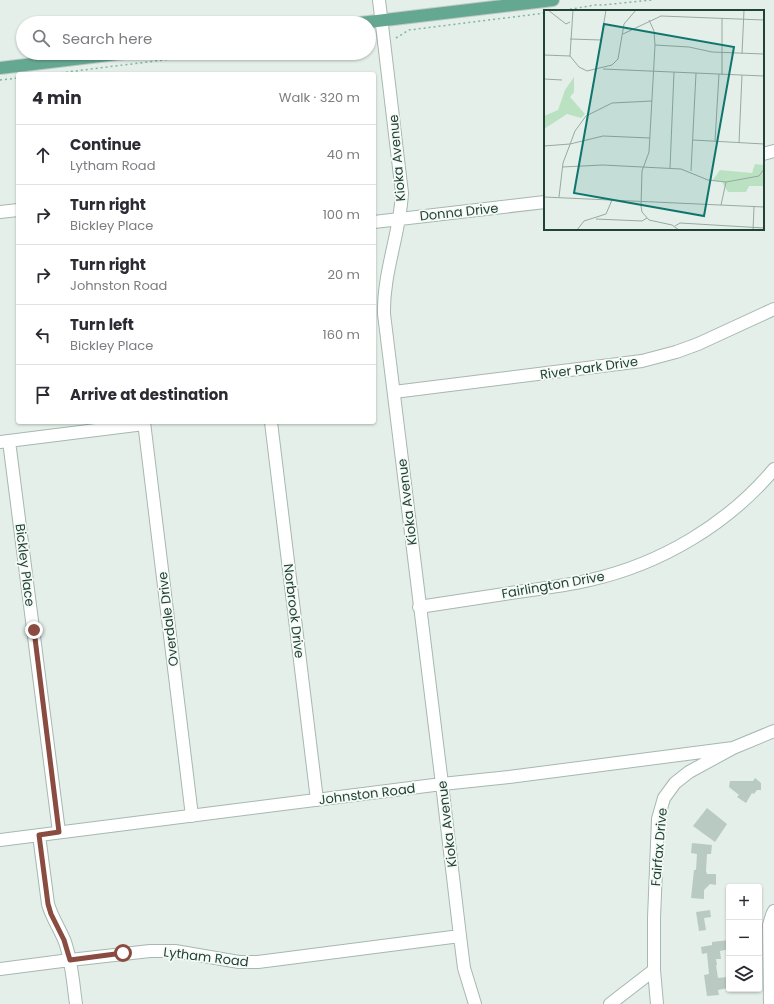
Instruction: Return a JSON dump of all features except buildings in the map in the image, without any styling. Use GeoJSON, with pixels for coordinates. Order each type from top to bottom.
{"type":"FeatureCollection","features":[{"type":"Feature","properties":{"kind":"main road"},"geometry":{"type":"LineString","coordinates":[[376,21],[548,3]]}},
{"type":"Feature","properties":{"kind":"main road"},"geometry":{"type":"LineString","coordinates":[[0,68],[66,60]]}},
{"type":"Feature","properties":{"kind":"street","name":"Kioka Avenue"},"geometry":{"type":"LineString","coordinates":[[379,0],[402,193],[400,219],[386,280],[384,303],[385,327],[464,968],[475,1004]]}},
{"type":"Feature","properties":{"kind":"street"},"geometry":{"type":"LineString","coordinates":[[764,154],[774,151]]}},
{"type":"Feature","properties":{"kind":"street","name":"Donna Drive"},"geometry":{"type":"LineString","coordinates":[[376,222],[544,202]]}},
{"type":"Feature","properties":{"kind":"street"},"geometry":{"type":"LineString","coordinates":[[0,212],[16,210]]}},
{"type":"Feature","properties":{"kind":"street","name":"River Park Drive"},"geometry":{"type":"LineString","coordinates":[[394,392],[642,361],[670,354],[698,344],[774,309]]}},
{"type":"Feature","properties":{"kind":"street"},"geometry":{"type":"LineString","coordinates":[[5,441],[136,424]]}},
{"type":"Feature","properties":{"kind":"street","name":"Overdale Drive"},"geometry":{"type":"LineString","coordinates":[[144,424],[192,816]]}},
{"type":"Feature","properties":{"kind":"street","name":"Norbrook Drive"},"geometry":{"type":"LineString","coordinates":[[271,424],[317,800]]}},
{"type":"Feature","properties":{"kind":"street","name":"Bickley Place"},"geometry":{"type":"LineString","coordinates":[[5,441],[59,832]]}},
{"type":"Feature","properties":{"kind":"street","name":"Fairlington Drive"},"geometry":{"type":"LineString","coordinates":[[419,607],[560,586],[591,580],[627,569],[680,546],[721,520],[759,487],[774,469]]}},
{"type":"Feature","properties":{"kind":"street","name":"Fairfax Drive"},"geometry":{"type":"LineString","coordinates":[[657,1004],[653,948],[658,819],[661,804],[668,792],[684,775],[733,748],[774,731]]}},
{"type":"Feature","properties":{"kind":"street","name":"Johnston Road"},"geometry":{"type":"LineString","coordinates":[[0,840],[733,748]]}},
{"type":"Feature","properties":{"kind":"street"},"geometry":{"type":"LineString","coordinates":[[39,835],[48,904],[51,914],[64,940],[70,960],[76,1004]]}},
{"type":"Feature","properties":{"kind":"street"},"geometry":{"type":"LineString","coordinates":[[770,1004],[769,926],[774,911]]}},
{"type":"Feature","properties":{"kind":"street","name":"Lytham Road"},"geometry":{"type":"LineString","coordinates":[[0,969],[150,951],[169,951],[195,954],[239,962],[258,962],[460,936]]}},
{"type":"Feature","properties":{"kind":"street"},"geometry":{"type":"LineString","coordinates":[[610,1004],[654,970]]}},
{"type":"Feature","properties":{"kind":"path"},"geometry":{"type":"LineString","coordinates":[[566,10],[595,5],[652,0]]}},
{"type":"Feature","properties":{"kind":"path"},"geometry":{"type":"LineString","coordinates":[[396,38],[409,30],[548,3]]}},
{"type":"Feature","properties":{"kind":"path"},"geometry":{"type":"LineString","coordinates":[[67,72],[164,60]]}},
{"type":"Feature","properties":{"kind":"path"},"geometry":{"type":"LineString","coordinates":[[0,80],[16,78]]}},
{"type":"Feature","properties":{"kind":"route"},"geometry":{"type":"LineString","coordinates":[[34,630],[59,832],[39,835],[48,904],[51,914],[64,940],[70,960],[123,953]]}}]}
